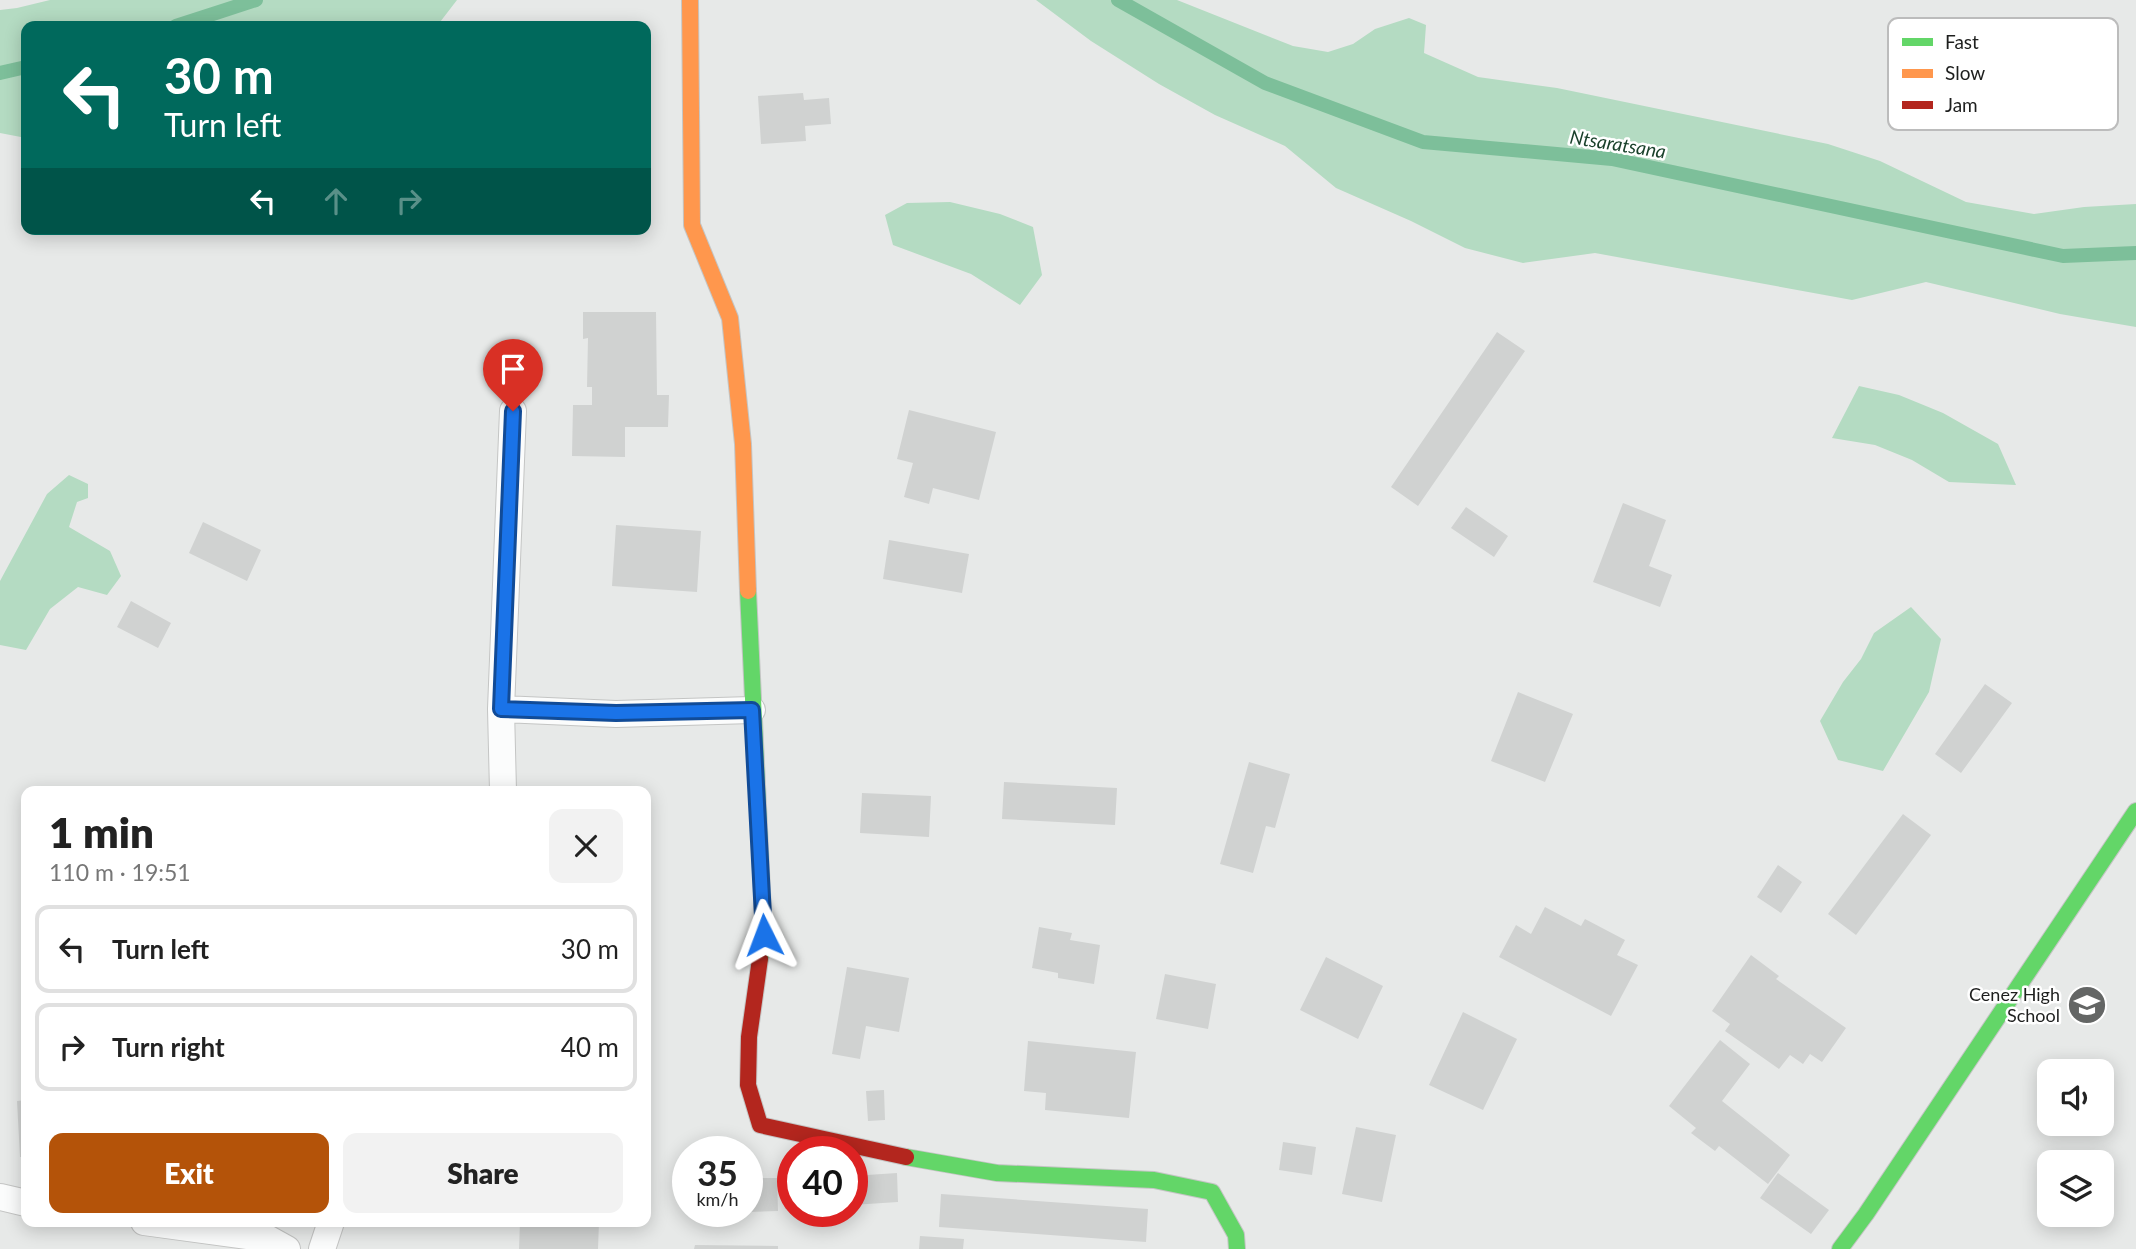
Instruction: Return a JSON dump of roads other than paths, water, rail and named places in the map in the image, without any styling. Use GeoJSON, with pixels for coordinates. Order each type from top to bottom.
{"type":"FeatureCollection","features":[{"type":"Feature","properties":{"kind":"street"},"geometry":{"type":"LineString","coordinates":[[690,0],[692,225],[730,318],[743,444],[752,710],[764,935],[749,1037],[748,1086],[760,1125],[876,1152],[998,1173],[1154,1180],[1212,1192],[1236,1235],[1237,1249]]}},
{"type":"Feature","properties":{"kind":"street"},"geometry":{"type":"LineString","coordinates":[[1840,1249],[2136,811]]}},
{"type":"Feature","properties":{"kind":"lane"},"geometry":{"type":"LineString","coordinates":[[503,786],[501,709],[513,411]]}},
{"type":"Feature","properties":{"kind":"lane"},"geometry":{"type":"LineString","coordinates":[[501,709],[616,713],[752,710]]}},
{"type":"Feature","properties":{"kind":"lane"},"geometry":{"type":"LineString","coordinates":[[0,1197],[21,1202]]}},
{"type":"Feature","properties":{"kind":"lane"},"geometry":{"type":"LineString","coordinates":[[181,1227],[269,1239],[288,1249]]}},
{"type":"Feature","properties":{"kind":"lane"},"geometry":{"type":"LineString","coordinates":[[322,1249],[329,1227]]}},
{"type":"Feature","properties":{"kind":"waterway","name":"Ntsaratsana"},"geometry":{"type":"LineString","coordinates":[[191,21],[256,0]]}},
{"type":"Feature","properties":{"kind":"waterway","name":"Ntsaratsana"},"geometry":{"type":"LineString","coordinates":[[1118,0],[1265,83],[1423,142],[1612,159],[2063,256],[2136,253]]}},
{"type":"Feature","properties":{"kind":"waterway","name":"Ntsaratsana"},"geometry":{"type":"LineString","coordinates":[[0,73],[21,68]]}},
{"type":"Feature","properties":{"kind":"place","name":"Cenez High School"},"geometry":{"type":"Point","coordinates":[2087,1005]}}]}
